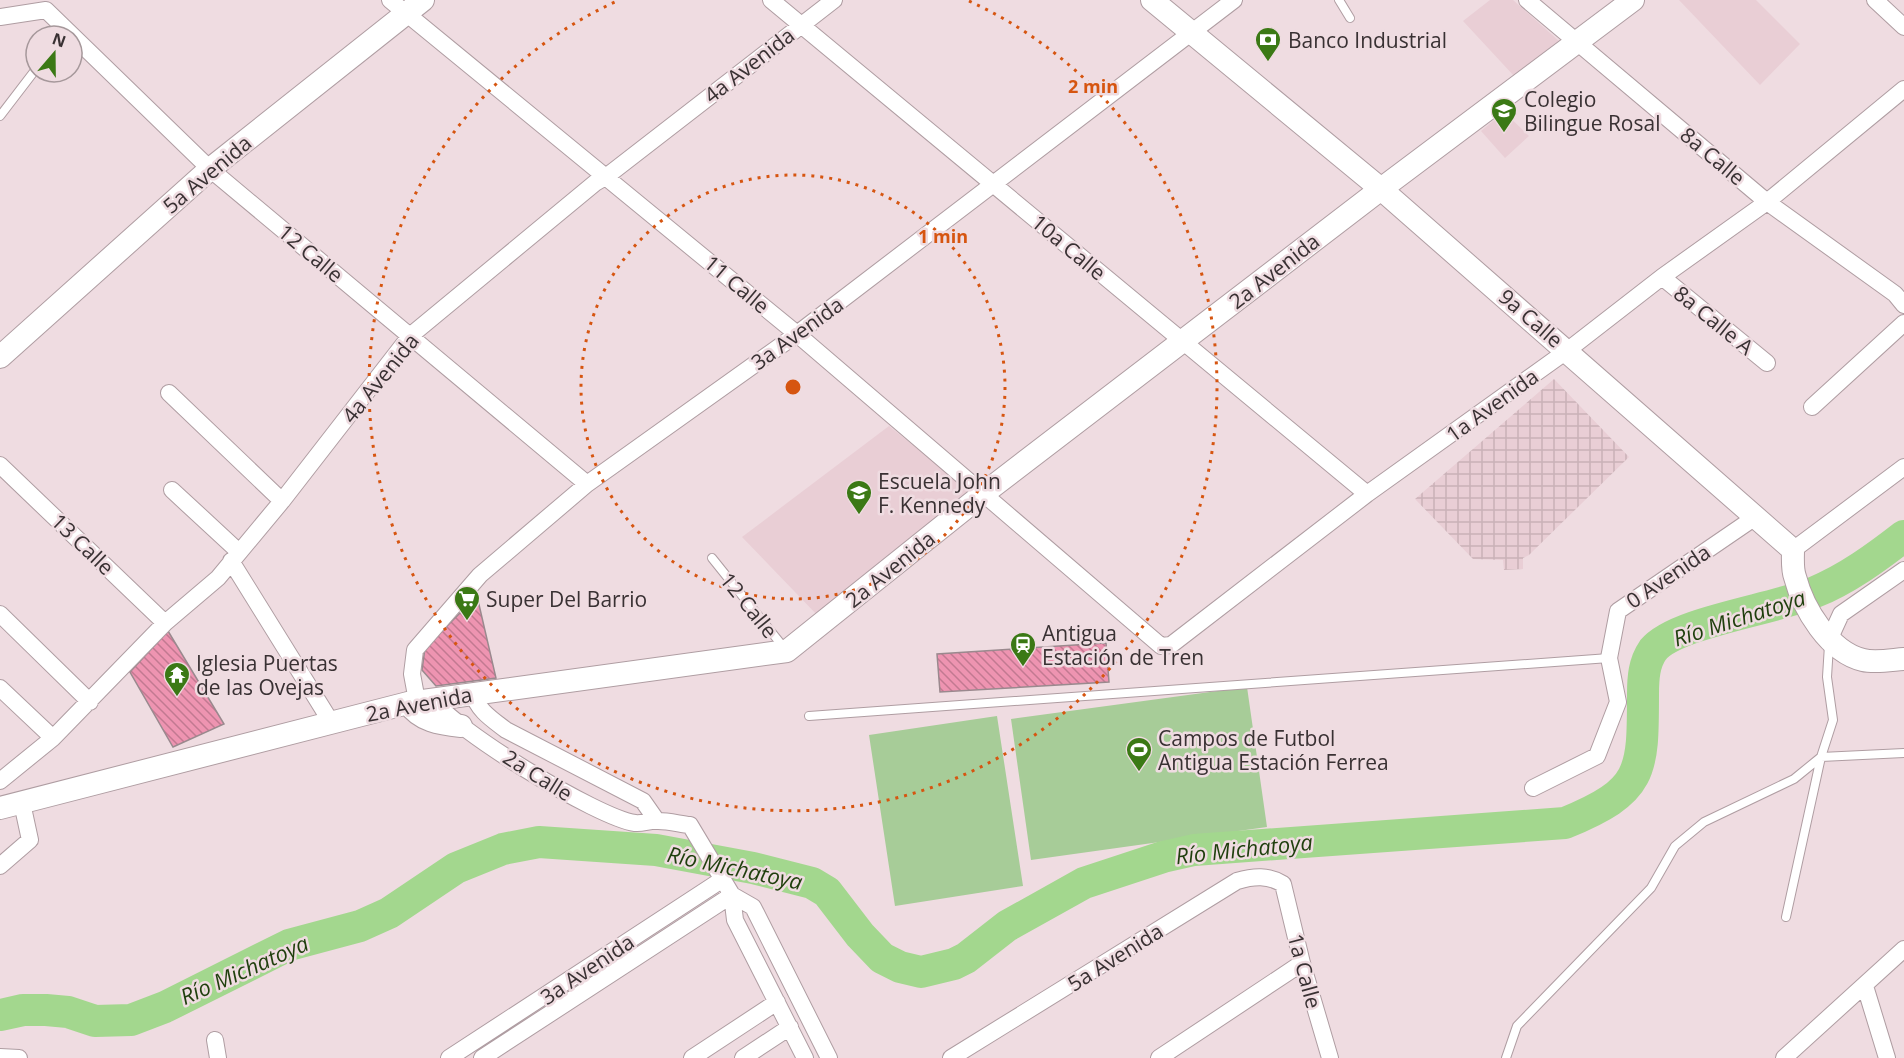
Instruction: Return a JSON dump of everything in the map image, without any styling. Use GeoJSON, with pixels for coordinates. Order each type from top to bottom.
{"type":"FeatureCollection","features":[{"type":"Feature","properties":{"kind":"main road","name":"5a Avenida"},"geometry":{"type":"LineString","coordinates":[[0,357],[210,169],[397,7],[423,0]]}},
{"type":"Feature","properties":{"kind":"main road","name":"9a Calle"},"geometry":{"type":"LineString","coordinates":[[1152,0],[1381,189],[1568,350],[1754,518],[1793,550]]}},
{"type":"Feature","properties":{"kind":"main road","name":"2a Avenida"},"geometry":{"type":"LineString","coordinates":[[0,808],[419,701],[787,651],[982,494],[1633,0]]}},
{"type":"Feature","properties":{"kind":"main road"},"geometry":{"type":"LineString","coordinates":[[1793,550],[1794,576],[1813,621],[1830,638],[1851,656],[1869,661],[1904,659]]}},
{"type":"Feature","properties":{"kind":"main road"},"geometry":{"type":"LineString","coordinates":[[419,701],[414,711],[435,723],[461,726]]}},
{"type":"Feature","properties":{"kind":"street","name":"10a Calle"},"geometry":{"type":"LineString","coordinates":[[771,0],[1367,494]]}},
{"type":"Feature","properties":{"kind":"street","name":"4a Avenida"},"geometry":{"type":"LineString","coordinates":[[0,781],[53,738],[165,623],[218,578],[282,501],[410,336],[595,183],[834,0]]}},
{"type":"Feature","properties":{"kind":"street","name":"3a Avenida"},"geometry":{"type":"LineString","coordinates":[[419,701],[412,674],[415,650],[480,575],[587,484],[796,334],[1234,0]]}},
{"type":"Feature","properties":{"kind":"street","name":"8a Calle"},"geometry":{"type":"LineString","coordinates":[[1527,0],[1767,202],[1901,294]]}},
{"type":"Feature","properties":{"kind":"street"},"geometry":{"type":"LineString","coordinates":[[1875,0],[1904,27]]}},
{"type":"Feature","properties":{"kind":"street"},"geometry":{"type":"LineString","coordinates":[[0,17],[52,5]]}},
{"type":"Feature","properties":{"kind":"street","name":"12 Calle"},"geometry":{"type":"LineString","coordinates":[[52,5],[60,24]]}},
{"type":"Feature","properties":{"kind":"street","name":"11 Calle"},"geometry":{"type":"LineString","coordinates":[[397,7],[607,176],[796,334],[1161,646]]}},
{"type":"Feature","properties":{"kind":"street","name":"12 Calle"},"geometry":{"type":"LineString","coordinates":[[84,52],[210,169],[587,484]]}},
{"type":"Feature","properties":{"kind":"street","name":"1a Avenida"},"geometry":{"type":"LineString","coordinates":[[1161,646],[1171,645],[1367,494],[1568,350],[1662,277],[1767,202],[1904,90]]}},
{"type":"Feature","properties":{"kind":"street","name":"8a Calle A"},"geometry":{"type":"LineString","coordinates":[[1662,277],[1767,363]]}},
{"type":"Feature","properties":{"kind":"street"},"geometry":{"type":"LineString","coordinates":[[1812,407],[1904,323]]}},
{"type":"Feature","properties":{"kind":"street"},"geometry":{"type":"LineString","coordinates":[[168,393],[282,501]]}},
{"type":"Feature","properties":{"kind":"street","name":"13 Calle"},"geometry":{"type":"LineString","coordinates":[[0,465],[165,623]]}},
{"type":"Feature","properties":{"kind":"street"},"geometry":{"type":"LineString","coordinates":[[1793,550],[1904,467]]}},
{"type":"Feature","properties":{"kind":"street"},"geometry":{"type":"LineString","coordinates":[[172,490],[235,557],[331,722]]}},
{"type":"Feature","properties":{"kind":"street","name":"0 Avenida"},"geometry":{"type":"LineString","coordinates":[[1533,788],[1597,756],[1618,702],[1609,658],[1618,610],[1754,518]]}},
{"type":"Feature","properties":{"kind":"street"},"geometry":{"type":"LineString","coordinates":[[1830,638],[1841,614],[1904,570]]}},
{"type":"Feature","properties":{"kind":"street"},"geometry":{"type":"LineString","coordinates":[[0,614],[90,702]]}},
{"type":"Feature","properties":{"kind":"street"},"geometry":{"type":"LineString","coordinates":[[0,688],[53,738]]}},
{"type":"Feature","properties":{"kind":"street","name":"2a Calle"},"geometry":{"type":"LineString","coordinates":[[473,693],[475,701],[486,715],[506,730],[643,801],[657,820]]}},
{"type":"Feature","properties":{"kind":"street","name":"2a Calle"},"geometry":{"type":"LineString","coordinates":[[461,726],[571,797],[636,824],[657,820],[690,825],[732,895],[735,920],[805,1058]]}},
{"type":"Feature","properties":{"kind":"street"},"geometry":{"type":"LineString","coordinates":[[520,765],[532,745]]}},
{"type":"Feature","properties":{"kind":"street"},"geometry":{"type":"LineString","coordinates":[[0,866],[30,840],[22,803]]}},
{"type":"Feature","properties":{"kind":"street","name":"3a Avenida"},"geometry":{"type":"LineString","coordinates":[[482,1058],[511,1030],[721,874]]}},
{"type":"Feature","properties":{"kind":"street","name":"5a Avenida"},"geometry":{"type":"LineString","coordinates":[[951,1058],[1237,881],[1252,877],[1272,877],[1283,884]]}},
{"type":"Feature","properties":{"kind":"street","name":"1a Calle"},"geometry":{"type":"LineString","coordinates":[[1283,884],[1302,963],[1330,1058]]}},
{"type":"Feature","properties":{"kind":"street","name":"3a Avenida"},"geometry":{"type":"LineString","coordinates":[[449,1058],[511,1030],[732,895]]}},
{"type":"Feature","properties":{"kind":"street","name":"2a Calle"},"geometry":{"type":"LineString","coordinates":[[732,895],[753,907],[829,1058]]}},
{"type":"Feature","properties":{"kind":"street"},"geometry":{"type":"LineString","coordinates":[[1784,1058],[1904,950]]}},
{"type":"Feature","properties":{"kind":"street"},"geometry":{"type":"LineString","coordinates":[[1159,1058],[1302,963]]}},
{"type":"Feature","properties":{"kind":"street"},"geometry":{"type":"LineString","coordinates":[[1865,986],[1887,1058]]}},
{"type":"Feature","properties":{"kind":"street"},"geometry":{"type":"LineString","coordinates":[[692,1058],[777,1002]]}},
{"type":"Feature","properties":{"kind":"street"},"geometry":{"type":"LineString","coordinates":[[743,1058],[790,1027]]}},
{"type":"Feature","properties":{"kind":"street"},"geometry":{"type":"LineString","coordinates":[[215,1040],[218,1058]]}},
{"type":"Feature","properties":{"kind":"street"},"geometry":{"type":"LineString","coordinates":[[0,1057],[16,1058]]}},
{"type":"Feature","properties":{"kind":"lane"},"geometry":{"type":"LineString","coordinates":[[1339,0],[1350,18]]}},
{"type":"Feature","properties":{"kind":"lane"},"geometry":{"type":"LineString","coordinates":[[0,116],[25,84]]}},
{"type":"Feature","properties":{"kind":"lane","name":"12 Calle"},"geometry":{"type":"LineString","coordinates":[[712,558],[787,651]]}},
{"type":"Feature","properties":{"kind":"lane"},"geometry":{"type":"LineString","coordinates":[[1786,917],[1821,757],[1833,720],[1827,677],[1830,638]]}},
{"type":"Feature","properties":{"kind":"lane"},"geometry":{"type":"LineString","coordinates":[[809,716],[1609,658]]}},
{"type":"Feature","properties":{"kind":"lane"},"geometry":{"type":"LineString","coordinates":[[1506,1058],[1517,1026],[1651,888],[1675,846],[1704,822],[1794,779],[1821,757],[1904,753]]}},
{"type":"Feature","properties":{"kind":"shaded area"},"geometry":{"type":"Polygon","coordinates":[[[1490,0],[1513,0],[1559,41],[1514,76],[1463,21],[1490,0]]]}},
{"type":"Feature","properties":{"kind":"shaded area"},"geometry":{"type":"Polygon","coordinates":[[[1679,0],[1756,0],[1800,44],[1760,85],[1679,0]]]}},
{"type":"Feature","properties":{"kind":"shaded area","name":"Colegio Bilingue Rosal"},"geometry":{"type":"Polygon","coordinates":[[[1504,112],[1529,136],[1505,158],[1481,131],[1504,112]]]}},
{"type":"Feature","properties":{"kind":"shaded area"},"geometry":{"type":"Polygon","coordinates":[[[1554,379],[1629,457],[1529,555],[1523,558],[1523,569],[1504,570],[1503,560],[1473,559],[1415,499],[1554,379]]]}},
{"type":"Feature","properties":{"kind":"shaded area","name":"Escuela John F. Kennedy"},"geometry":{"type":"Polygon","coordinates":[[[889,426],[975,495],[820,618],[742,537],[889,426]]]}},
{"type":"Feature","properties":{"kind":"green space","name":"Campos de Futbol Antigua Estación Ferrea"},"geometry":{"type":"Polygon","coordinates":[[[1247,687],[1267,827],[1031,860],[1011,719],[1247,687]]]}},
{"type":"Feature","properties":{"kind":"green space"},"geometry":{"type":"Polygon","coordinates":[[[997,716],[1023,886],[895,906],[869,735],[997,716]]]}},
{"type":"Feature","properties":{"kind":"building","name":"Super Del Barrio"},"geometry":{"type":"Polygon","coordinates":[[[477,596],[496,678],[436,686],[422,670],[425,648],[477,596]]]}},
{"type":"Feature","properties":{"kind":"building","name":"Iglesia Puertas de las Ovejas"},"geometry":{"type":"Polygon","coordinates":[[[168,631],[224,724],[173,747],[130,672],[168,631]]]}},
{"type":"Feature","properties":{"kind":"building","name":"Antigua Estación de Tren"},"geometry":{"type":"Polygon","coordinates":[[[1106,643],[1109,682],[940,692],[937,654],[1106,643]]]}},
{"type":"Feature","properties":{"kind":"waterway","name":"Río Michatoya"},"geometry":{"type":"LineString","coordinates":[[0,1015],[23,1010],[46,1010],[68,1012],[95,1021],[131,1020],[165,1007],[289,945],[360,926],[389,913],[456,868],[503,849],[539,842],[656,850],[753,868],[812,883],[827,892],[860,935],[882,958],[900,967],[921,972],[954,964],[966,958],[1007,926],[1084,883],[1163,857],[1194,850],[1565,823],[1591,812],[1610,800],[1624,789],[1633,776],[1639,761],[1642,743],[1645,671],[1653,650],[1665,640],[1704,624],[1798,598],[1827,587],[1861,567],[1904,536]]}},
{"type":"Feature","properties":{"kind":"place","name":"Banco Industrial"},"geometry":{"type":"Point","coordinates":[1268,63]}},
{"type":"Feature","properties":{"kind":"place","name":"Colegio Bilingue Rosal"},"geometry":{"type":"Point","coordinates":[1504,134]}},
{"type":"Feature","properties":{"kind":"place","name":"Escuela John F. Kennedy"},"geometry":{"type":"Point","coordinates":[859,516]}},
{"type":"Feature","properties":{"kind":"place","name":"Super Del Barrio"},"geometry":{"type":"Point","coordinates":[467,622]}},
{"type":"Feature","properties":{"kind":"place","name":"Antigua Estación de Tren"},"geometry":{"type":"Point","coordinates":[1023,668]}},
{"type":"Feature","properties":{"kind":"place","name":"Iglesia Puertas de las Ovejas"},"geometry":{"type":"Point","coordinates":[177,698]}},
{"type":"Feature","properties":{"kind":"place","name":"Campos de Futbol Antigua Estación Ferrea"},"geometry":{"type":"Point","coordinates":[1139,773]}}]}
